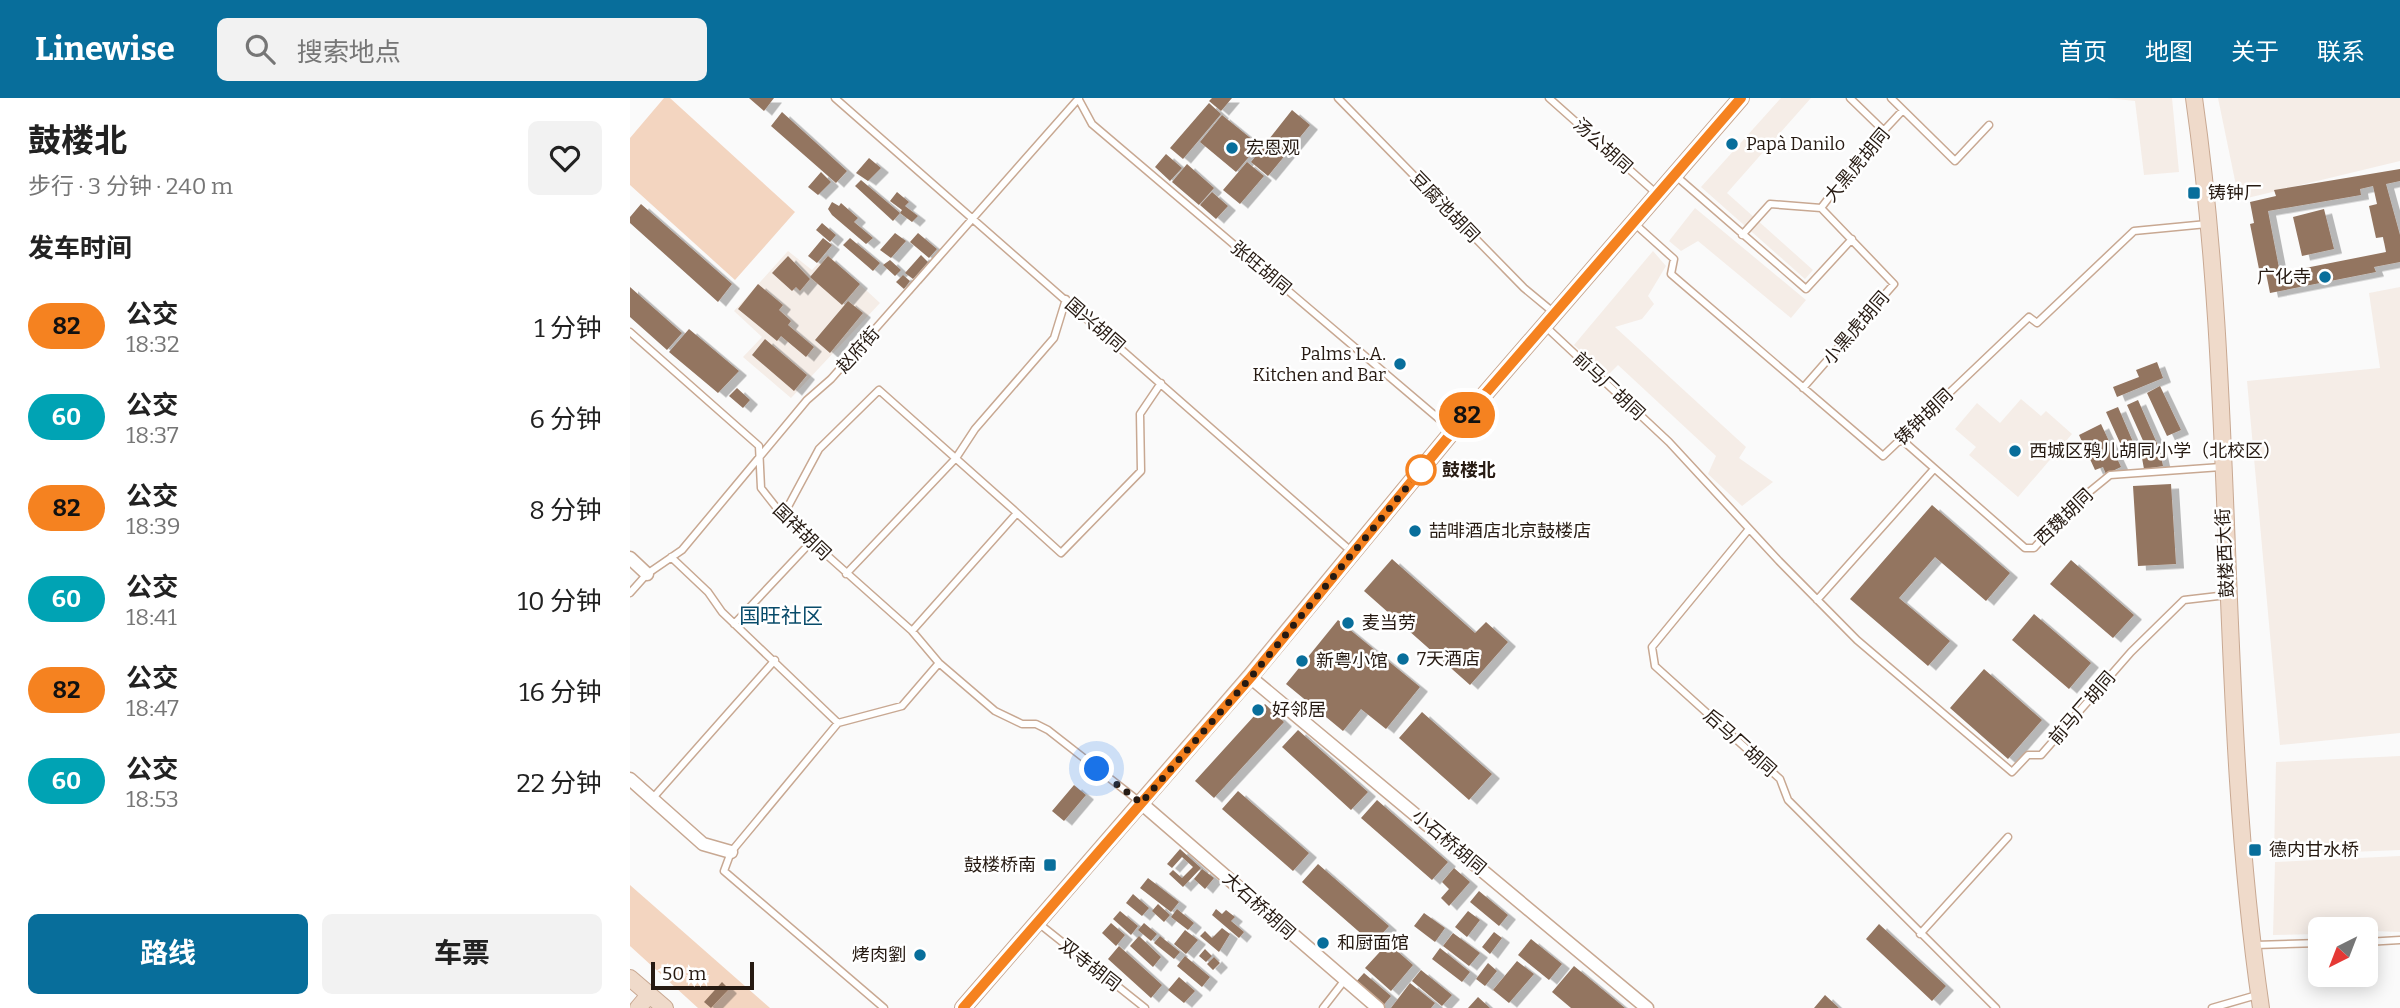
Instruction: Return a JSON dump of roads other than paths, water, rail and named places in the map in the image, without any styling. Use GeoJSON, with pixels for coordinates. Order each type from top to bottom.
{"type":"FeatureCollection","features":[{"type":"Feature","properties":{"kind":"main road"},"geometry":{"type":"LineString","coordinates":[[963,1008],[1251,677],[1453,431],[1741,98]]}},
{"type":"Feature","properties":{"kind":"main road","name":"鼓楼西大街"},"geometry":{"type":"LineString","coordinates":[[2194,98],[2209,223],[2227,595],[2253,946],[2260,1001]]}},
{"type":"Feature","properties":{"kind":"main road"},"geometry":{"type":"LineString","coordinates":[[630,978],[664,1008]]}},
{"type":"Feature","properties":{"kind":"main road"},"geometry":{"type":"LineString","coordinates":[[638,1008],[649,995]]}},
{"type":"Feature","properties":{"kind":"street"},"geometry":{"type":"LineString","coordinates":[[630,558],[647,574]]}},
{"type":"Feature","properties":{"kind":"street","name":"小石桥胡同"},"geometry":{"type":"LineString","coordinates":[[1251,677],[1647,1008]]}},
{"type":"Feature","properties":{"kind":"street"},"geometry":{"type":"LineString","coordinates":[[630,779],[703,844],[731,852]]}},
{"type":"Feature","properties":{"kind":"street","name":"大石桥胡同"},"geometry":{"type":"LineString","coordinates":[[1141,803],[1378,1008]]}},
{"type":"Feature","properties":{"kind":"lane","name":"国兴胡同"},"geometry":{"type":"LineString","coordinates":[[835,98],[1354,553]]}},
{"type":"Feature","properties":{"kind":"lane","name":"赵府街"},"geometry":{"type":"LineString","coordinates":[[630,593],[647,574],[682,550],[807,400],[831,379],[1079,98]]}},
{"type":"Feature","properties":{"kind":"lane","name":"张旺胡同"},"geometry":{"type":"LineString","coordinates":[[1079,98],[1092,124],[1453,431]]}},
{"type":"Feature","properties":{"kind":"lane","name":"豆腐池胡同"},"geometry":{"type":"LineString","coordinates":[[1338,98],[1524,288],[1549,319]]}},
{"type":"Feature","properties":{"kind":"lane"},"geometry":{"type":"LineString","coordinates":[[1349,109],[1353,98]]}},
{"type":"Feature","properties":{"kind":"lane","name":"汤公胡同"},"geometry":{"type":"LineString","coordinates":[[1549,98],[1657,194]]}},
{"type":"Feature","properties":{"kind":"lane"},"geometry":{"type":"LineString","coordinates":[[1850,98],[1884,131]]}},
{"type":"Feature","properties":{"kind":"lane"},"geometry":{"type":"LineString","coordinates":[[1891,98],[1955,161],[1989,125]]}},
{"type":"Feature","properties":{"kind":"lane","name":"大黑虎胡同"},"geometry":{"type":"LineString","coordinates":[[1742,235],[1770,204],[1821,208],[1863,153],[1903,110]]}},
{"type":"Feature","properties":{"kind":"lane"},"geometry":{"type":"LineString","coordinates":[[1674,175],[1807,289],[1852,239]]}},
{"type":"Feature","properties":{"kind":"lane","name":"小黑虎胡同"},"geometry":{"type":"LineString","coordinates":[[1803,388],[1895,284],[1821,208]]}},
{"type":"Feature","properties":{"kind":"lane","name":"铸钟胡同"},"geometry":{"type":"LineString","coordinates":[[1632,222],[1674,259],[1671,274],[1883,456],[2029,317],[2037,323],[2134,231],[2209,223]]}},
{"type":"Feature","properties":{"kind":"lane"},"geometry":{"type":"LineString","coordinates":[[846,574],[956,458],[975,429],[1054,338],[1066,299]]}},
{"type":"Feature","properties":{"kind":"lane","name":"前马厂胡同"},"geometry":{"type":"LineString","coordinates":[[1549,319],[1857,640],[2012,772],[2028,755],[2041,755],[2131,652],[2184,600],[2227,595]]}},
{"type":"Feature","properties":{"kind":"lane","name":"国祥胡同"},"geometry":{"type":"LineString","coordinates":[[630,332],[758,446],[761,488],[783,516],[912,631],[939,663],[995,711],[1022,724],[1035,724],[1048,730],[1141,803]]}},
{"type":"Feature","properties":{"kind":"lane"},"geometry":{"type":"LineString","coordinates":[[783,516],[819,449],[879,390],[1061,553],[1141,471],[1140,414],[1161,383]]}},
{"type":"Feature","properties":{"kind":"lane","name":"西魏胡同"},"geometry":{"type":"LineString","coordinates":[[1901,439],[2025,548],[2034,548],[2072,506],[2110,475],[2221,467]]}},
{"type":"Feature","properties":{"kind":"lane"},"geometry":{"type":"LineString","coordinates":[[1817,600],[1934,469]]}},
{"type":"Feature","properties":{"kind":"lane"},"geometry":{"type":"LineString","coordinates":[[912,631],[1017,513]]}},
{"type":"Feature","properties":{"kind":"lane","name":"后马厂胡同"},"geometry":{"type":"LineString","coordinates":[[1749,529],[1652,648],[1655,666],[1780,779],[1788,800],[1996,1008]]}},
{"type":"Feature","properties":{"kind":"lane"},"geometry":{"type":"LineString","coordinates":[[734,624],[811,542]]}},
{"type":"Feature","properties":{"kind":"lane"},"geometry":{"type":"LineString","coordinates":[[671,558],[708,592],[734,624],[775,660],[838,723]]}},
{"type":"Feature","properties":{"kind":"lane"},"geometry":{"type":"LineString","coordinates":[[652,799],[775,660]]}},
{"type":"Feature","properties":{"kind":"lane"},"geometry":{"type":"LineString","coordinates":[[884,1008],[724,871],[731,852],[838,723],[902,706],[939,663]]}},
{"type":"Feature","properties":{"kind":"lane"},"geometry":{"type":"LineString","coordinates":[[1920,934],[2008,837]]}},
{"type":"Feature","properties":{"kind":"lane","name":"双寺胡同"},"geometry":{"type":"LineString","coordinates":[[1036,922],[1145,1008]]}},
{"type":"Feature","properties":{"kind":"lane"},"geometry":{"type":"LineString","coordinates":[[2378,941],[2400,940]]}},
{"type":"Feature","properties":{"kind":"lane"},"geometry":{"type":"LineString","coordinates":[[2253,946],[2308,944]]}},
{"type":"Feature","properties":{"kind":"lane"},"geometry":{"type":"LineString","coordinates":[[1323,1008],[1344,981]]}},
{"type":"Feature","properties":{"kind":"lane"},"geometry":{"type":"LineString","coordinates":[[2212,1008],[2260,1001]]}},
{"type":"Feature","properties":{"kind":"place","name":"Papà Danilo"},"geometry":{"type":"Point","coordinates":[1732,144]}},
{"type":"Feature","properties":{"kind":"place","name":"宏恩观"},"geometry":{"type":"Point","coordinates":[1232,148]}},
{"type":"Feature","properties":{"kind":"place","name":"铸钟厂"},"geometry":{"type":"Point","coordinates":[2194,193]}},
{"type":"Feature","properties":{"kind":"place","name":"广化寺"},"geometry":{"type":"Point","coordinates":[2325,277]}},
{"type":"Feature","properties":{"kind":"place","name":"Palms L.A. Kitchen and Bar"},"geometry":{"type":"Point","coordinates":[1400,364]}},
{"type":"Feature","properties":{"kind":"place","name":"西城区鸦儿胡同小学（北校区）"},"geometry":{"type":"Point","coordinates":[2015,451]}},
{"type":"Feature","properties":{"kind":"place","name":"鼓楼北"},"geometry":{"type":"Point","coordinates":[1421,470]}},
{"type":"Feature","properties":{"kind":"place","name":"喆啡酒店北京鼓楼店"},"geometry":{"type":"Point","coordinates":[1415,531]}},
{"type":"Feature","properties":{"kind":"place","name":"麦当劳"},"geometry":{"type":"Point","coordinates":[1348,623]}},
{"type":"Feature","properties":{"kind":"place","name":"7天酒店"},"geometry":{"type":"Point","coordinates":[1403,659]}},
{"type":"Feature","properties":{"kind":"place","name":"新粤小馆"},"geometry":{"type":"Point","coordinates":[1302,661]}},
{"type":"Feature","properties":{"kind":"place","name":"好邻居"},"geometry":{"type":"Point","coordinates":[1258,710]}},
{"type":"Feature","properties":{"kind":"place","name":"德内甘水桥"},"geometry":{"type":"Point","coordinates":[2255,850]}},
{"type":"Feature","properties":{"kind":"place","name":"鼓楼桥南"},"geometry":{"type":"Point","coordinates":[1050,865]}},
{"type":"Feature","properties":{"kind":"place","name":"和厨面馆"},"geometry":{"type":"Point","coordinates":[1323,943]}},
{"type":"Feature","properties":{"kind":"place","name":"烤肉劉"},"geometry":{"type":"Point","coordinates":[920,955]}},
{"type":"Feature","properties":{"kind":"district","name":"国旺社区"},"geometry":{"type":"Point","coordinates":[781,616]}}]}
